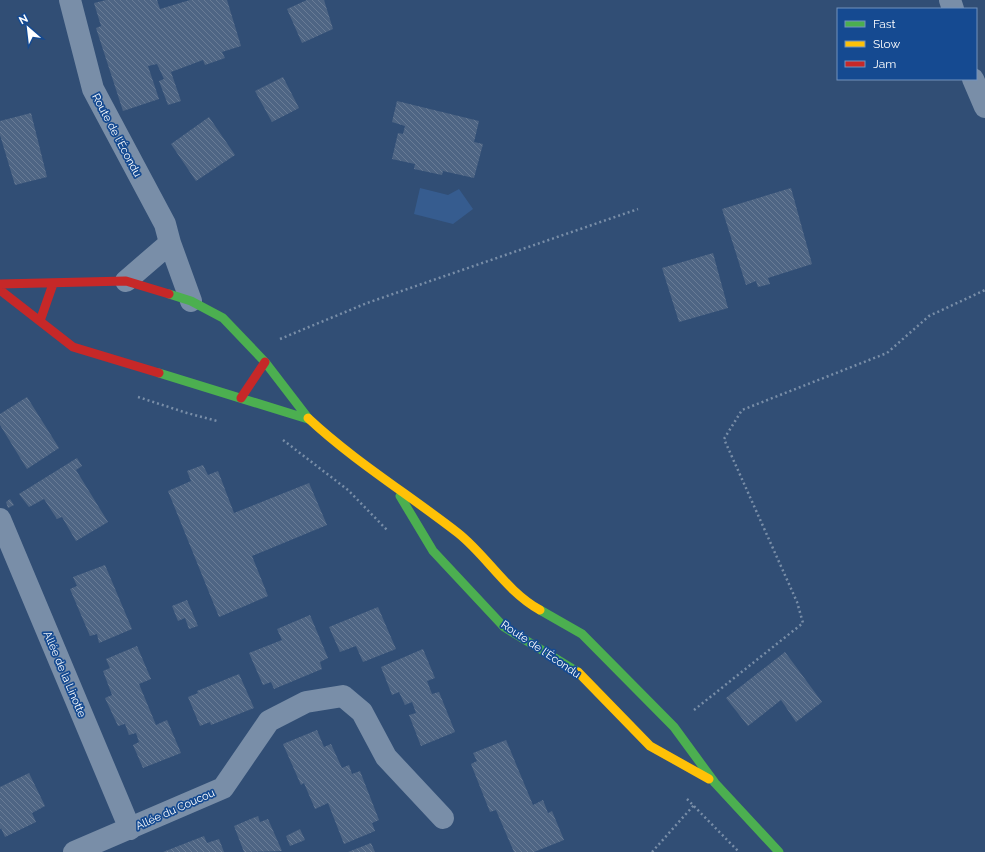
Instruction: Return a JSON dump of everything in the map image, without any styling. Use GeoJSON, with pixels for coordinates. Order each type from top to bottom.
{"type":"FeatureCollection","features":[{"type":"Feature","properties":{"kind":"street","name":"Route de l'Écondu"},"geometry":{"type":"LineString","coordinates":[[70,0],[93,89],[165,224],[170,243],[191,301]]}},
{"type":"Feature","properties":{"kind":"street"},"geometry":{"type":"LineString","coordinates":[[973,80],[985,107]]}},
{"type":"Feature","properties":{"kind":"street"},"geometry":{"type":"LineString","coordinates":[[126,281],[170,243]]}},
{"type":"Feature","properties":{"kind":"street","name":"Route de l'Écondu"},"geometry":{"type":"LineString","coordinates":[[0,284],[53,284],[126,281],[191,301],[223,318],[265,362],[308,419],[395,488],[459,534],[524,601],[582,634],[674,727],[715,783],[779,852]]}},
{"type":"Feature","properties":{"kind":"street"},"geometry":{"type":"LineString","coordinates":[[40,321],[53,284]]}},
{"type":"Feature","properties":{"kind":"street","name":"Route de l'Écondu"},"geometry":{"type":"LineString","coordinates":[[0,290],[73,347],[308,419]]}},
{"type":"Feature","properties":{"kind":"street"},"geometry":{"type":"LineString","coordinates":[[241,398],[265,362]]}},
{"type":"Feature","properties":{"kind":"street","name":"Route de l'Écondu"},"geometry":{"type":"LineString","coordinates":[[395,488],[432,552],[504,627],[577,671],[650,746],[715,783]]}},
{"type":"Feature","properties":{"kind":"street","name":"Allée de la Linotte"},"geometry":{"type":"LineString","coordinates":[[0,519],[130,829]]}},
{"type":"Feature","properties":{"kind":"street","name":"Allée du Coucou"},"geometry":{"type":"LineString","coordinates":[[74,852],[223,788],[269,721],[306,702],[343,696],[362,712],[386,757],[443,818]]}},
{"type":"Feature","properties":{"kind":"path"},"geometry":{"type":"LineString","coordinates":[[288,336],[367,303],[638,209]]}},
{"type":"Feature","properties":{"kind":"path"},"geometry":{"type":"LineString","coordinates":[[700,705],[804,623],[797,602],[724,439],[742,410],[887,353],[928,316],[985,290]]}},
{"type":"Feature","properties":{"kind":"path"},"geometry":{"type":"LineString","coordinates":[[187,413],[219,421]]}},
{"type":"Feature","properties":{"kind":"path"},"geometry":{"type":"LineString","coordinates":[[279,438],[348,490],[393,537]]}},
{"type":"Feature","properties":{"kind":"path"},"geometry":{"type":"LineString","coordinates":[[652,852],[715,783]]}},
{"type":"Feature","properties":{"kind":"water"},"geometry":{"type":"Polygon","coordinates":[[[420,188],[448,195],[459,189],[473,209],[453,224],[414,214],[420,188]]]}},
{"type":"Feature","properties":{"kind":"building"},"geometry":{"type":"Polygon","coordinates":[[[106,0],[157,0],[160,9],[190,0],[227,0],[241,46],[222,52],[225,58],[205,65],[203,60],[171,72],[181,101],[168,105],[159,81],[164,79],[157,64],[148,66],[159,99],[123,111],[96,28],[101,26],[94,3],[106,0]]]}},
{"type":"Feature","properties":{"kind":"building"},"geometry":{"type":"Polygon","coordinates":[[[307,0],[324,0],[333,29],[302,43],[287,9],[307,0]]]}},
{"type":"Feature","properties":{"kind":"building"},"geometry":{"type":"Polygon","coordinates":[[[283,77],[299,108],[272,122],[255,91],[283,77]]]}},
{"type":"Feature","properties":{"kind":"building"},"geometry":{"type":"Polygon","coordinates":[[[397,101],[479,121],[474,142],[483,144],[474,178],[443,171],[442,175],[414,169],[415,164],[392,159],[398,133],[403,134],[405,126],[392,122],[397,101]]]}},
{"type":"Feature","properties":{"kind":"building"},"geometry":{"type":"Polygon","coordinates":[[[31,113],[47,177],[15,185],[0,135],[0,121],[31,113]]]}},
{"type":"Feature","properties":{"kind":"building"},"geometry":{"type":"Polygon","coordinates":[[[209,117],[235,155],[196,181],[171,144],[209,117]]]}},
{"type":"Feature","properties":{"kind":"building"},"geometry":{"type":"Polygon","coordinates":[[[791,188],[812,264],[768,278],[770,284],[758,287],[756,281],[746,285],[722,209],[791,188]]]}},
{"type":"Feature","properties":{"kind":"building"},"geometry":{"type":"Polygon","coordinates":[[[713,253],[728,308],[679,322],[662,268],[713,253]]]}},
{"type":"Feature","properties":{"kind":"building"},"geometry":{"type":"Polygon","coordinates":[[[27,397],[59,448],[27,469],[0,425],[0,414],[27,397]]]}},
{"type":"Feature","properties":{"kind":"building"},"geometry":{"type":"Polygon","coordinates":[[[77,458],[82,466],[76,470],[108,522],[76,541],[62,517],[57,519],[44,499],[29,507],[19,494],[77,458]]]}},
{"type":"Feature","properties":{"kind":"building"},"geometry":{"type":"Polygon","coordinates":[[[203,465],[208,475],[218,471],[234,513],[309,483],[327,525],[252,556],[268,596],[219,617],[168,491],[191,481],[187,471],[203,465]]]}},
{"type":"Feature","properties":{"kind":"building"},"geometry":{"type":"Polygon","coordinates":[[[10,499],[14,505],[8,508],[6,502],[10,499]]]}},
{"type":"Feature","properties":{"kind":"building"},"geometry":{"type":"Polygon","coordinates":[[[105,565],[132,629],[99,643],[97,634],[90,636],[70,589],[77,586],[73,577],[105,565]]]}},
{"type":"Feature","properties":{"kind":"building"},"geometry":{"type":"Polygon","coordinates":[[[187,600],[198,626],[189,629],[185,618],[178,621],[172,606],[187,600]]]}},
{"type":"Feature","properties":{"kind":"building"},"geometry":{"type":"Polygon","coordinates":[[[378,607],[396,649],[363,662],[356,646],[340,652],[329,627],[378,607]]]}},
{"type":"Feature","properties":{"kind":"building"},"geometry":{"type":"Polygon","coordinates":[[[310,615],[328,658],[320,662],[322,669],[274,689],[271,682],[263,685],[249,653],[282,640],[277,629],[310,615]]]}},
{"type":"Feature","properties":{"kind":"building"},"geometry":{"type":"Polygon","coordinates":[[[137,646],[151,679],[139,684],[156,725],[167,720],[181,753],[143,768],[133,745],[139,742],[136,733],[129,735],[125,724],[118,726],[105,698],[112,695],[103,671],[110,668],[106,659],[137,646]]]}},
{"type":"Feature","properties":{"kind":"building"},"geometry":{"type":"Polygon","coordinates":[[[423,649],[435,678],[427,681],[432,694],[439,692],[455,732],[421,746],[409,715],[416,713],[412,702],[405,705],[399,692],[392,695],[381,667],[423,649]]]}},
{"type":"Feature","properties":{"kind":"building"},"geometry":{"type":"Polygon","coordinates":[[[785,652],[822,702],[796,722],[781,700],[748,726],[726,698],[785,652]]]}},
{"type":"Feature","properties":{"kind":"building"},"geometry":{"type":"Polygon","coordinates":[[[239,674],[254,708],[211,725],[210,722],[200,726],[188,697],[198,693],[197,691],[239,674]]]}},
{"type":"Feature","properties":{"kind":"building"},"geometry":{"type":"Polygon","coordinates":[[[317,730],[324,747],[331,744],[342,768],[349,765],[352,774],[360,771],[379,820],[372,823],[375,831],[344,844],[328,803],[315,809],[304,783],[301,785],[283,744],[317,730]]]}},
{"type":"Feature","properties":{"kind":"building"},"geometry":{"type":"Polygon","coordinates":[[[506,740],[533,805],[543,800],[548,813],[552,811],[564,840],[534,852],[514,852],[496,810],[490,812],[471,764],[477,761],[473,753],[506,740]]]}},
{"type":"Feature","properties":{"kind":"building"},"geometry":{"type":"Polygon","coordinates":[[[29,773],[45,806],[32,813],[36,822],[5,837],[1,828],[0,829],[0,787],[29,773]]]}},
{"type":"Feature","properties":{"kind":"building"},"geometry":{"type":"Polygon","coordinates":[[[258,816],[260,822],[268,819],[282,851],[244,852],[234,826],[258,816]]]}},
{"type":"Feature","properties":{"kind":"building"},"geometry":{"type":"Polygon","coordinates":[[[300,829],[305,840],[290,846],[286,836],[300,829]]]}},
{"type":"Feature","properties":{"kind":"building"},"geometry":{"type":"Polygon","coordinates":[[[204,836],[207,843],[219,839],[224,852],[163,852],[204,836]]]}},
{"type":"Feature","properties":{"kind":"building"},"geometry":{"type":"Polygon","coordinates":[[[371,843],[375,852],[348,852],[371,843]]]}},
{"type":"Feature","properties":{"kind":"traffic: fast"},"geometry":{"type":"LineString","coordinates":[[169,294],[191,301],[223,318],[265,362],[308,418]]}},
{"type":"Feature","properties":{"kind":"traffic: fast"},"geometry":{"type":"LineString","coordinates":[[159,373],[308,419]]}},
{"type":"Feature","properties":{"kind":"traffic: fast"},"geometry":{"type":"LineString","coordinates":[[400,496],[433,551],[504,627],[578,672]]}},
{"type":"Feature","properties":{"kind":"traffic: fast"},"geometry":{"type":"LineString","coordinates":[[540,610],[582,634],[674,727],[715,783],[779,852]]}},
{"type":"Feature","properties":{"kind":"traffic: slow"},"geometry":{"type":"LineString","coordinates":[[308,418],[362,463],[458,533],[517,593],[540,610]]}},
{"type":"Feature","properties":{"kind":"traffic: slow"},"geometry":{"type":"LineString","coordinates":[[578,672],[650,746],[709,779]]}},
{"type":"Feature","properties":{"kind":"traffic: jam"},"geometry":{"type":"LineString","coordinates":[[0,284],[126,281],[169,294]]}},
{"type":"Feature","properties":{"kind":"traffic: jam"},"geometry":{"type":"LineString","coordinates":[[40,321],[53,284]]}},
{"type":"Feature","properties":{"kind":"traffic: jam"},"geometry":{"type":"LineString","coordinates":[[0,290],[73,347],[159,373]]}},
{"type":"Feature","properties":{"kind":"traffic: jam"},"geometry":{"type":"LineString","coordinates":[[241,398],[265,362]]}}]}
